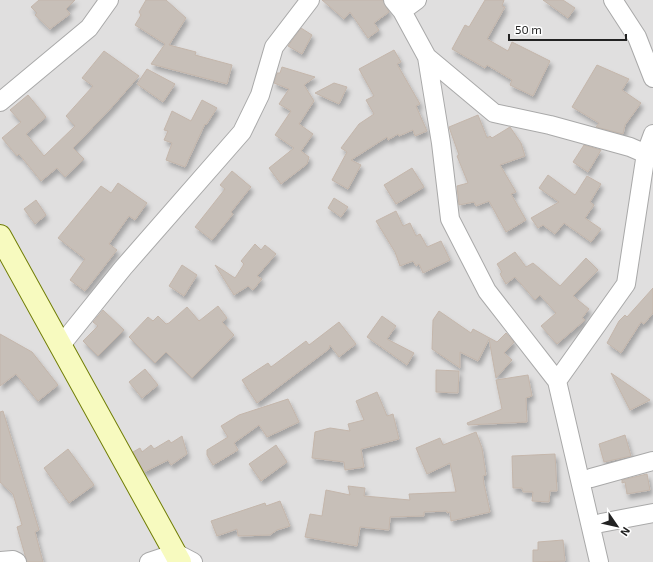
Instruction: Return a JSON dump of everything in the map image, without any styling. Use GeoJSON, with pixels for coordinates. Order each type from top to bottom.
{"type":"FeatureCollection","features":[{"type":"Feature","properties":{"kind":"street"},"geometry":{"type":"LineString","coordinates":[[0,102],[89,28],[109,0]]}},
{"type":"Feature","properties":{"kind":"street"},"geometry":{"type":"LineString","coordinates":[[62,344],[123,268],[242,132],[260,95],[274,47],[310,0]]}},
{"type":"Feature","properties":{"kind":"street"},"geometry":{"type":"LineString","coordinates":[[417,0],[397,5],[427,57],[494,113],[550,125],[649,155]]}},
{"type":"Feature","properties":{"kind":"street"},"geometry":{"type":"LineString","coordinates":[[613,0],[637,38],[653,78]]}},
{"type":"Feature","properties":{"kind":"street"},"geometry":{"type":"LineString","coordinates":[[427,57],[441,143],[450,219],[488,291],[558,381],[599,562]]}},
{"type":"Feature","properties":{"kind":"street"},"geometry":{"type":"LineString","coordinates":[[558,381],[626,284],[653,134]]}},
{"type":"Feature","properties":{"kind":"street"},"geometry":{"type":"LineString","coordinates":[[0,236],[183,559],[149,562]]}},
{"type":"Feature","properties":{"kind":"street"},"geometry":{"type":"LineString","coordinates":[[591,478],[653,461]]}},
{"type":"Feature","properties":{"kind":"street"},"geometry":{"type":"LineString","coordinates":[[601,523],[653,513]]}},
{"type":"Feature","properties":{"kind":"street"},"geometry":{"type":"LineString","coordinates":[[0,561],[13,560],[17,562]]}},
{"type":"Feature","properties":{"kind":"shaded area"},"geometry":{"type":"Polygon","coordinates":[[[0,0],[653,0],[653,562],[0,562],[0,0]]]}},
{"type":"Feature","properties":{"kind":"building"},"geometry":{"type":"Polygon","coordinates":[[[39,0],[75,0],[66,9],[70,14],[50,29],[35,15],[37,13],[31,7],[39,0]]]}},
{"type":"Feature","properties":{"kind":"building"},"geometry":{"type":"Polygon","coordinates":[[[146,0],[166,0],[186,18],[169,45],[196,52],[195,55],[232,65],[227,84],[151,64],[165,44],[135,25],[141,15],[139,12],[146,0]]]}},
{"type":"Feature","properties":{"kind":"building"},"geometry":{"type":"Polygon","coordinates":[[[322,0],[383,0],[389,12],[374,23],[379,30],[368,38],[350,12],[344,19],[322,0]]]}},
{"type":"Feature","properties":{"kind":"building"},"geometry":{"type":"Polygon","coordinates":[[[485,0],[504,0],[502,6],[505,7],[487,39],[508,51],[512,42],[550,61],[533,96],[510,85],[512,80],[487,65],[485,68],[452,49],[465,25],[469,27],[485,0]]]}},
{"type":"Feature","properties":{"kind":"building"},"geometry":{"type":"Polygon","coordinates":[[[543,0],[563,0],[575,8],[568,18],[543,0]]]}},
{"type":"Feature","properties":{"kind":"building"},"geometry":{"type":"Polygon","coordinates":[[[301,28],[312,35],[302,54],[288,46],[301,28]]]}},
{"type":"Feature","properties":{"kind":"building"},"geometry":{"type":"Polygon","coordinates":[[[394,50],[401,62],[397,64],[420,104],[416,106],[427,131],[415,136],[413,130],[399,136],[398,134],[388,140],[387,137],[351,160],[361,165],[348,189],[332,180],[347,152],[341,148],[359,124],[374,114],[366,100],[374,96],[359,69],[394,50]]]}},
{"type":"Feature","properties":{"kind":"building"},"geometry":{"type":"Polygon","coordinates":[[[104,51],[139,76],[73,148],[84,159],[65,177],[57,168],[41,181],[19,154],[17,156],[2,138],[21,122],[10,110],[28,95],[46,117],[26,134],[44,156],[75,126],[66,116],[93,86],[82,78],[104,51]]]}},
{"type":"Feature","properties":{"kind":"building"},"geometry":{"type":"Polygon","coordinates":[[[597,65],[629,79],[622,90],[641,103],[625,125],[623,134],[596,127],[599,123],[572,107],[597,65]]]}},
{"type":"Feature","properties":{"kind":"building"},"geometry":{"type":"Polygon","coordinates":[[[282,67],[315,77],[304,85],[314,101],[299,124],[313,134],[301,151],[309,157],[307,164],[281,184],[269,168],[294,148],[275,135],[291,111],[279,104],[289,89],[274,83],[277,73],[280,73],[282,67]]]}},
{"type":"Feature","properties":{"kind":"building"},"geometry":{"type":"Polygon","coordinates":[[[147,69],[175,84],[163,102],[137,84],[147,69]]]}},
{"type":"Feature","properties":{"kind":"building"},"geometry":{"type":"Polygon","coordinates":[[[334,83],[347,87],[339,104],[315,93],[334,83]]]}},
{"type":"Feature","properties":{"kind":"building"},"geometry":{"type":"Polygon","coordinates":[[[202,100],[217,108],[206,125],[205,124],[185,167],[166,160],[172,143],[164,140],[168,131],[164,130],[172,111],[191,121],[202,100]]]}},
{"type":"Feature","properties":{"kind":"building"},"geometry":{"type":"Polygon","coordinates":[[[478,115],[487,138],[490,136],[492,138],[510,127],[521,143],[525,156],[500,165],[516,192],[511,194],[526,220],[506,232],[489,201],[476,206],[474,202],[459,205],[457,186],[468,183],[457,156],[459,155],[449,127],[478,115]]]}},
{"type":"Feature","properties":{"kind":"building"},"geometry":{"type":"Polygon","coordinates":[[[584,145],[601,150],[588,172],[573,162],[584,145]]]}},
{"type":"Feature","properties":{"kind":"building"},"geometry":{"type":"Polygon","coordinates":[[[412,168],[424,187],[396,204],[384,185],[412,168]]]}},
{"type":"Feature","properties":{"kind":"building"},"geometry":{"type":"Polygon","coordinates":[[[232,171],[251,187],[231,212],[233,214],[212,240],[195,227],[225,189],[220,185],[232,171]]]}},
{"type":"Feature","properties":{"kind":"building"},"geometry":{"type":"Polygon","coordinates":[[[548,175],[575,195],[587,176],[601,184],[590,202],[594,205],[585,218],[601,229],[591,242],[564,223],[555,234],[543,225],[538,228],[531,218],[559,202],[539,188],[548,175]]]}},
{"type":"Feature","properties":{"kind":"building"},"geometry":{"type":"Polygon","coordinates":[[[118,183],[147,203],[135,220],[129,216],[109,244],[117,250],[85,291],[70,280],[85,259],[58,238],[101,186],[111,193],[118,183]]]}},
{"type":"Feature","properties":{"kind":"building"},"geometry":{"type":"Polygon","coordinates":[[[334,198],[348,207],[341,217],[328,208],[334,198]]]}},
{"type":"Feature","properties":{"kind":"building"},"geometry":{"type":"Polygon","coordinates":[[[36,200],[46,215],[35,224],[24,209],[36,200]]]}},
{"type":"Feature","properties":{"kind":"building"},"geometry":{"type":"Polygon","coordinates":[[[396,211],[403,226],[410,223],[416,236],[420,234],[427,247],[441,241],[450,260],[423,273],[419,264],[416,266],[413,261],[400,266],[395,252],[376,221],[396,211]]]}},
{"type":"Feature","properties":{"kind":"building"},"geometry":{"type":"Polygon","coordinates":[[[255,244],[261,250],[265,245],[276,254],[257,276],[262,279],[253,290],[248,286],[234,295],[215,265],[235,278],[244,264],[241,261],[255,244]]]}},
{"type":"Feature","properties":{"kind":"building"},"geometry":{"type":"Polygon","coordinates":[[[515,252],[526,267],[533,263],[560,286],[586,258],[598,270],[573,296],[589,309],[582,318],[585,320],[557,344],[541,326],[556,313],[540,295],[535,300],[515,277],[506,284],[500,274],[502,272],[497,264],[515,252]]]}},
{"type":"Feature","properties":{"kind":"building"},"geometry":{"type":"Polygon","coordinates":[[[182,265],[197,275],[184,296],[169,286],[182,265]]]}},
{"type":"Feature","properties":{"kind":"building"},"geometry":{"type":"Polygon","coordinates":[[[653,288],[653,313],[644,324],[641,322],[621,353],[607,343],[619,321],[625,315],[627,317],[653,288]]]}},
{"type":"Feature","properties":{"kind":"building"},"geometry":{"type":"Polygon","coordinates":[[[218,306],[227,318],[222,322],[234,335],[192,378],[166,352],[155,363],[129,337],[148,317],[153,321],[158,316],[166,324],[187,307],[199,321],[218,306]]]}},
{"type":"Feature","properties":{"kind":"building"},"geometry":{"type":"Polygon","coordinates":[[[103,310],[124,330],[98,356],[83,341],[98,326],[93,322],[103,310]]]}},
{"type":"Feature","properties":{"kind":"building"},"geometry":{"type":"Polygon","coordinates":[[[439,311],[471,333],[473,329],[497,342],[506,333],[514,342],[504,353],[512,360],[496,378],[489,339],[478,361],[460,352],[460,368],[432,349],[433,320],[439,311]]]}},
{"type":"Feature","properties":{"kind":"building"},"geometry":{"type":"Polygon","coordinates":[[[382,316],[396,326],[387,339],[414,353],[407,365],[367,337],[382,316]]]}},
{"type":"Feature","properties":{"kind":"building"},"geometry":{"type":"Polygon","coordinates":[[[339,322],[356,344],[339,357],[330,345],[329,349],[257,403],[242,380],[268,363],[271,367],[306,341],[309,345],[339,322]]]}},
{"type":"Feature","properties":{"kind":"building"},"geometry":{"type":"Polygon","coordinates":[[[0,334],[32,352],[58,385],[38,401],[16,374],[0,386],[0,334]]]}},
{"type":"Feature","properties":{"kind":"building"},"geometry":{"type":"Polygon","coordinates":[[[145,369],[158,385],[142,398],[129,382],[145,369]]]}},
{"type":"Feature","properties":{"kind":"building"},"geometry":{"type":"Polygon","coordinates":[[[436,370],[459,371],[458,393],[436,392],[436,370]]]}},
{"type":"Feature","properties":{"kind":"building"},"geometry":{"type":"Polygon","coordinates":[[[611,373],[650,400],[630,410],[611,373]]]}},
{"type":"Feature","properties":{"kind":"building"},"geometry":{"type":"Polygon","coordinates":[[[528,375],[532,396],[526,398],[527,422],[468,425],[467,423],[502,409],[496,380],[528,375]]]}},
{"type":"Feature","properties":{"kind":"building"},"geometry":{"type":"Polygon","coordinates":[[[377,392],[387,416],[393,414],[399,439],[361,449],[364,467],[345,470],[344,462],[312,458],[315,432],[330,428],[350,431],[348,424],[364,420],[356,401],[377,392]]]}},
{"type":"Feature","properties":{"kind":"building"},"geometry":{"type":"Polygon","coordinates":[[[288,399],[299,422],[267,437],[259,425],[234,443],[238,450],[213,465],[207,455],[207,450],[228,437],[221,426],[239,415],[288,399]]]}},
{"type":"Feature","properties":{"kind":"building"},"geometry":{"type":"Polygon","coordinates":[[[3,411],[39,530],[35,532],[43,562],[27,562],[17,527],[22,525],[13,494],[0,482],[0,412],[3,411]]]}},
{"type":"Feature","properties":{"kind":"building"},"geometry":{"type":"Polygon","coordinates":[[[476,432],[482,448],[486,475],[483,476],[484,484],[490,512],[451,521],[450,512],[447,513],[447,511],[424,512],[424,516],[390,517],[389,530],[360,527],[357,546],[305,537],[310,514],[322,516],[326,490],[350,495],[348,486],[365,488],[364,496],[410,500],[409,494],[456,492],[450,463],[427,474],[416,448],[440,438],[443,445],[476,432]]]}},
{"type":"Feature","properties":{"kind":"building"},"geometry":{"type":"Polygon","coordinates":[[[625,435],[631,456],[604,462],[599,444],[625,435]]]}},
{"type":"Feature","properties":{"kind":"building"},"geometry":{"type":"Polygon","coordinates":[[[182,436],[187,454],[171,465],[168,460],[144,472],[133,452],[140,448],[142,452],[151,445],[154,449],[169,440],[171,443],[182,436]]]}},
{"type":"Feature","properties":{"kind":"building"},"geometry":{"type":"Polygon","coordinates":[[[276,445],[287,462],[261,481],[249,464],[276,445]]]}},
{"type":"Feature","properties":{"kind":"building"},"geometry":{"type":"Polygon","coordinates":[[[68,449],[94,485],[69,503],[44,468],[68,449]]]}},
{"type":"Feature","properties":{"kind":"building"},"geometry":{"type":"Polygon","coordinates":[[[555,454],[557,491],[550,491],[549,502],[532,501],[533,492],[523,492],[522,488],[513,488],[512,456],[555,454]]]}},
{"type":"Feature","properties":{"kind":"building"},"geometry":{"type":"Polygon","coordinates":[[[647,474],[650,490],[627,494],[625,482],[622,483],[622,480],[647,474]]]}},
{"type":"Feature","properties":{"kind":"building"},"geometry":{"type":"Polygon","coordinates":[[[280,501],[290,526],[277,530],[270,535],[238,536],[237,529],[217,536],[211,521],[265,503],[266,506],[280,501]]]}},
{"type":"Feature","properties":{"kind":"building"},"geometry":{"type":"Polygon","coordinates":[[[563,540],[565,561],[533,562],[533,550],[538,550],[538,542],[563,540]]]}}]}
